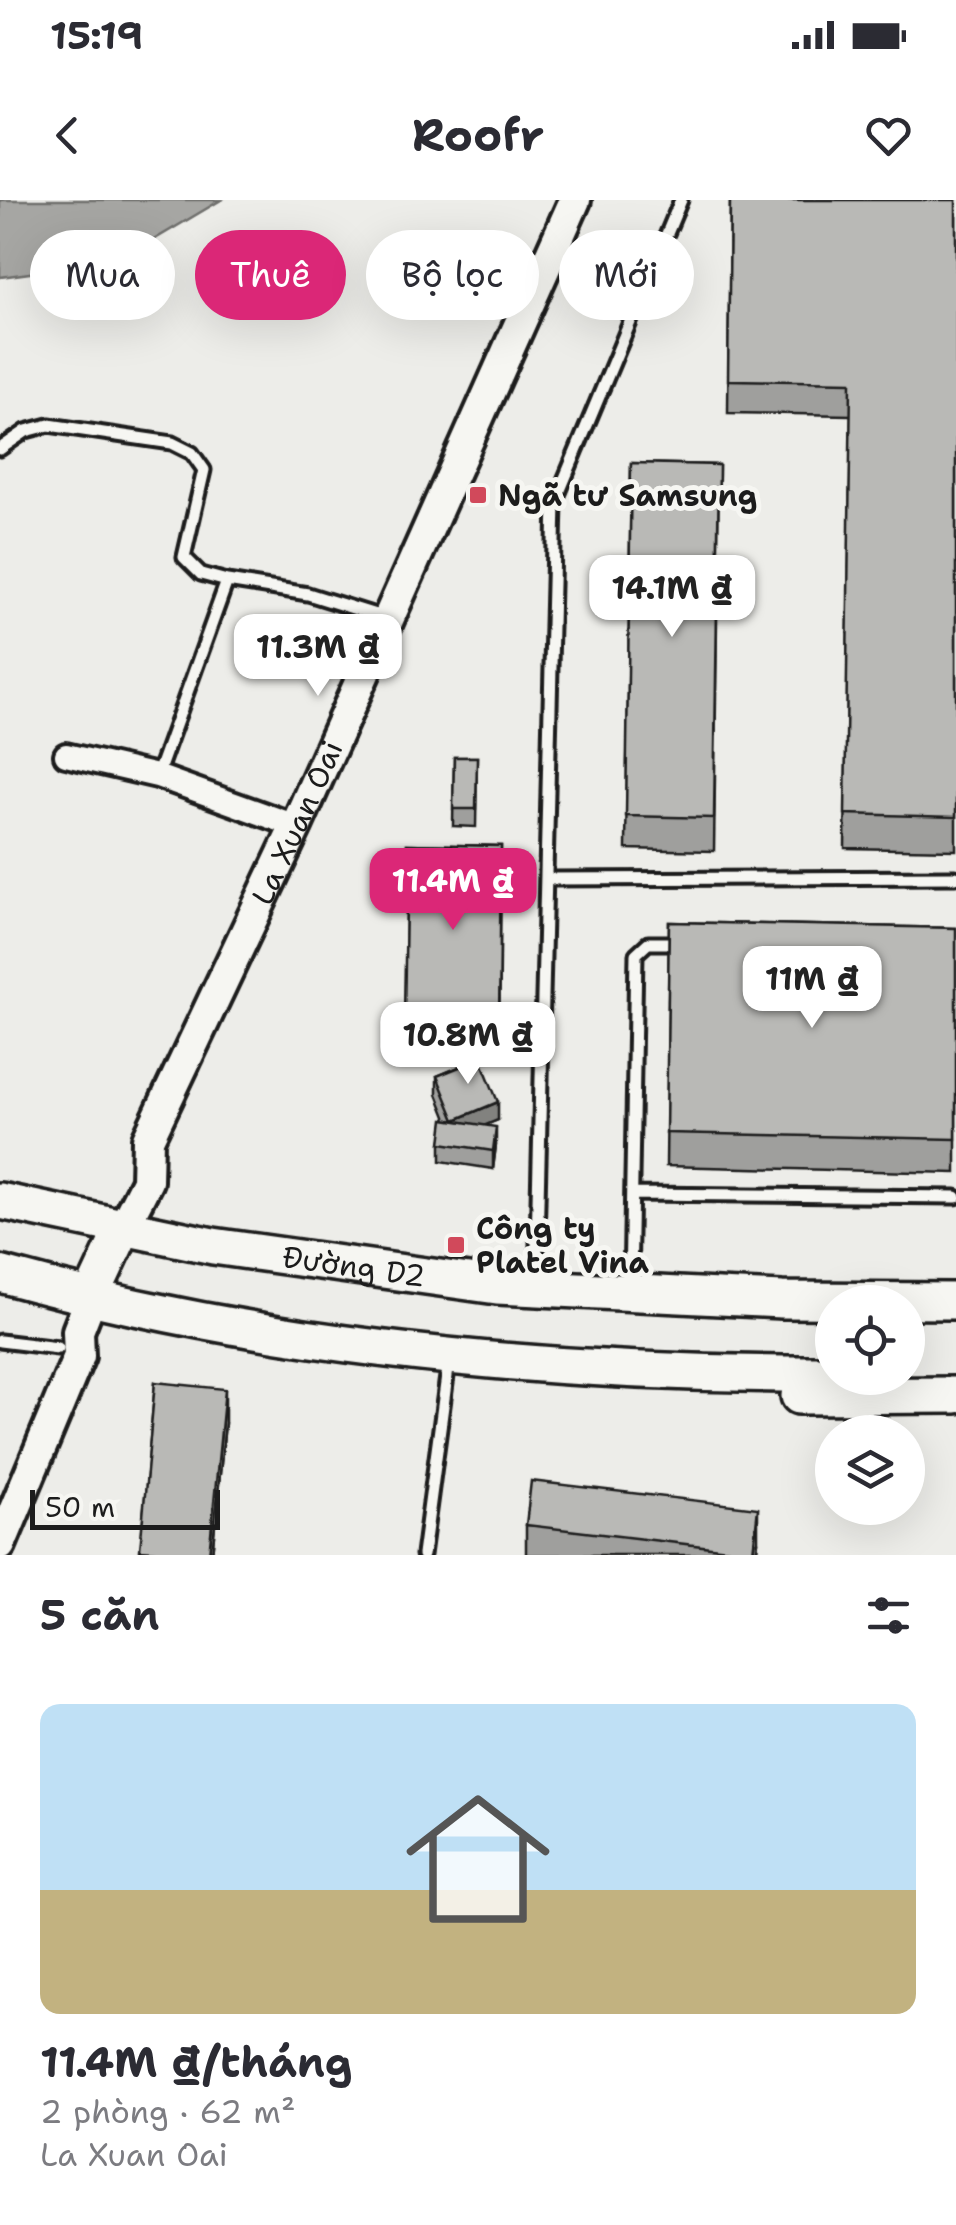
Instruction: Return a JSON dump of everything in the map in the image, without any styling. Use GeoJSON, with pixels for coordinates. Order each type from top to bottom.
{"type":"FeatureCollection","features":[{"type":"Feature","properties":{"kind":"main road","name":"La Xuan Oai"},"geometry":{"type":"LineString","coordinates":[[125,1224],[147,1181],[148,1139],[296,826],[385,618],[575,200]]}},
{"type":"Feature","properties":{"kind":"main road","name":"Đường D2"},"geometry":{"type":"LineString","coordinates":[[0,1184],[52,1212]]}},
{"type":"Feature","properties":{"kind":"main road","name":"Đường D2"},"geometry":{"type":"LineString","coordinates":[[0,1201],[125,1224],[213,1246],[536,1290],[782,1300],[956,1300]]}},
{"type":"Feature","properties":{"kind":"main road"},"geometry":{"type":"LineString","coordinates":[[0,1544],[79,1356],[78,1331],[125,1224]]}},
{"type":"Feature","properties":{"kind":"main road","name":"Đường D2"},"geometry":{"type":"LineString","coordinates":[[646,1292],[704,1276],[956,1281]]}},
{"type":"Feature","properties":{"kind":"main road"},"geometry":{"type":"LineString","coordinates":[[10,1282],[203,1318],[450,1357],[815,1373]]}},
{"type":"Feature","properties":{"kind":"main road"},"geometry":{"type":"LineString","coordinates":[[501,1360],[519,1378],[532,1383],[782,1396],[956,1395]]}},
{"type":"Feature","properties":{"kind":"main road"},"geometry":{"type":"LineString","coordinates":[[925,1374],[956,1373]]}},
{"type":"Feature","properties":{"kind":"street"},"geometry":{"type":"LineString","coordinates":[[66,755],[157,776],[296,826]]}},
{"type":"Feature","properties":{"kind":"lane"},"geometry":{"type":"LineString","coordinates":[[536,1290],[556,502],[682,200]]}},
{"type":"Feature","properties":{"kind":"lane"},"geometry":{"type":"LineString","coordinates":[[0,448],[26,431],[48,425],[182,446],[196,457],[204,476],[184,556],[201,574],[308,594],[385,618]]}},
{"type":"Feature","properties":{"kind":"lane"},"geometry":{"type":"LineString","coordinates":[[157,776],[227,581]]}},
{"type":"Feature","properties":{"kind":"lane"},"geometry":{"type":"LineString","coordinates":[[547,879],[956,877]]}},
{"type":"Feature","properties":{"kind":"lane"},"geometry":{"type":"LineString","coordinates":[[646,1292],[634,1194],[636,954],[648,943],[706,944]]}},
{"type":"Feature","properties":{"kind":"lane"},"geometry":{"type":"LineString","coordinates":[[634,1194],[956,1197]]}},
{"type":"Feature","properties":{"kind":"lane"},"geometry":{"type":"LineString","coordinates":[[0,1341],[58,1348]]}},
{"type":"Feature","properties":{"kind":"lane"},"geometry":{"type":"LineString","coordinates":[[423,1555],[450,1357]]}},
{"type":"Feature","properties":{"kind":"shaded area"},"geometry":{"type":"Polygon","coordinates":[[[0,200],[221,200],[170,230],[30,230],[30,273],[0,277],[0,200]]]}},
{"type":"Feature","properties":{"kind":"building"},"geometry":{"type":"Polygon","coordinates":[[[730,200],[956,200],[956,817],[845,814],[851,382],[728,380],[730,200]]]}},
{"type":"Feature","properties":{"kind":"building"},"geometry":{"type":"Polygon","coordinates":[[[631,463],[719,465],[714,818],[626,816],[631,463]]]}},
{"type":"Feature","properties":{"kind":"building"},"geometry":{"type":"Polygon","coordinates":[[[454,757],[477,757],[476,809],[453,809],[454,757]]]}},
{"type":"Feature","properties":{"kind":"building"},"geometry":{"type":"Polygon","coordinates":[[[407,844],[501,846],[499,1021],[404,1019],[407,844]]]}},
{"type":"Feature","properties":{"kind":"building"},"geometry":{"type":"Polygon","coordinates":[[[669,922],[956,928],[956,1139],[666,1133],[669,922]]]}},
{"type":"Feature","properties":{"kind":"building"},"geometry":{"type":"Polygon","coordinates":[[[477,1050],[498,1102],[455,1120],[437,1076],[462,1066],[459,1058],[477,1050]]]}},
{"type":"Feature","properties":{"kind":"building"},"geometry":{"type":"Polygon","coordinates":[[[444,1119],[496,1127],[493,1151],[441,1143],[444,1119]]]}},
{"type":"Feature","properties":{"kind":"building"},"geometry":{"type":"Polygon","coordinates":[[[155,1382],[225,1389],[209,1555],[140,1550],[155,1382]]]}},
{"type":"Feature","properties":{"kind":"building"},"geometry":{"type":"Polygon","coordinates":[[[531,1481],[758,1508],[753,1552],[526,1525],[531,1481]]]}},
{"type":"Feature","properties":{"kind":"place","name":"Ngã tư Samsung"},"geometry":{"type":"Point","coordinates":[478,495]}},
{"type":"Feature","properties":{"kind":"place","name":"Công ty Platel Vina"},"geometry":{"type":"Point","coordinates":[456,1245]}}]}
